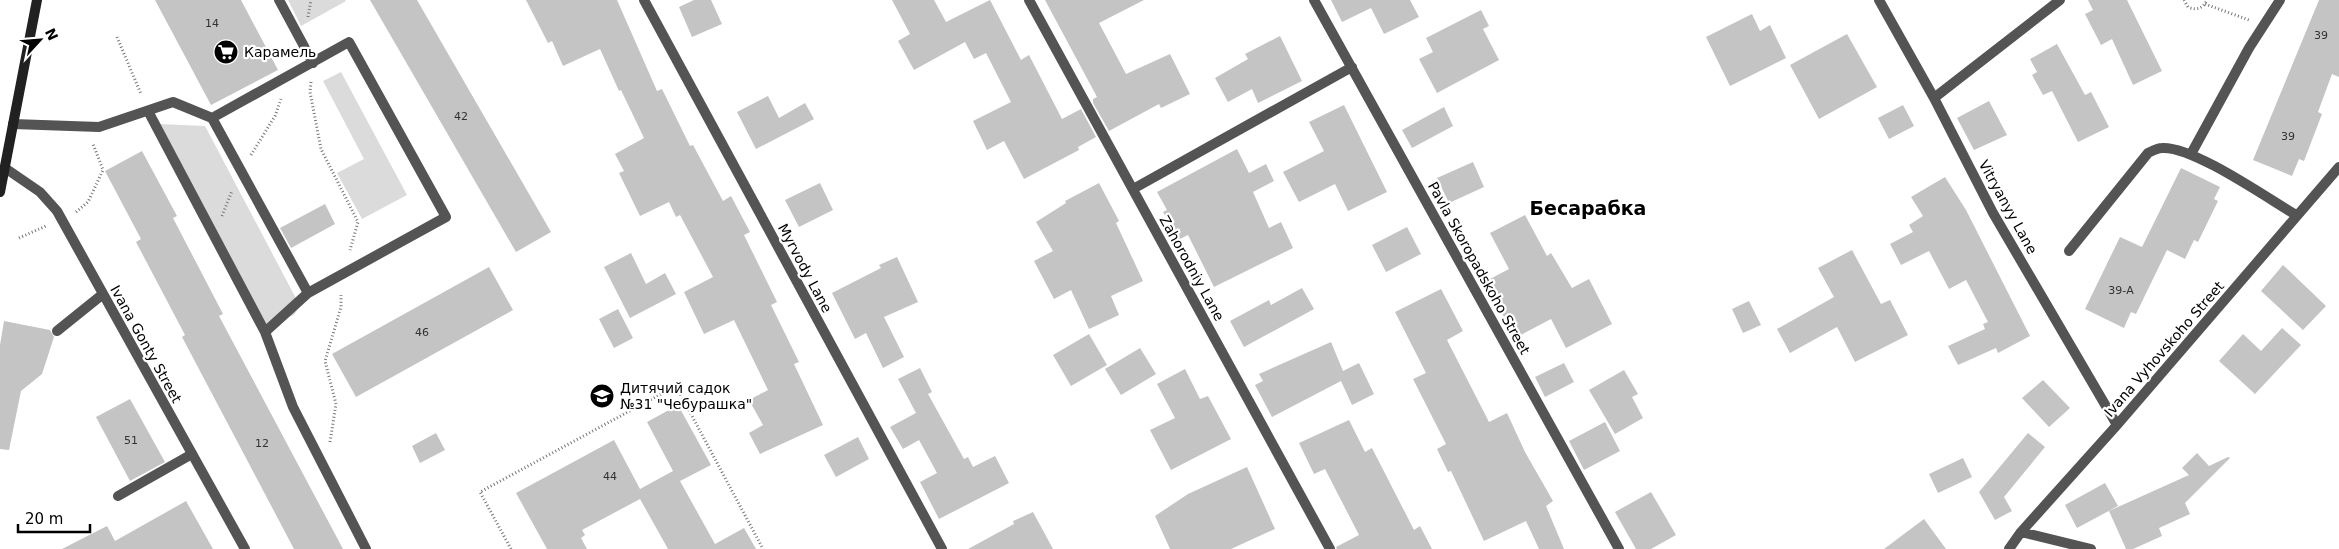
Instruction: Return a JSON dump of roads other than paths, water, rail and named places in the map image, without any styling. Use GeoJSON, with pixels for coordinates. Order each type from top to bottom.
{"type":"FeatureCollection","features":[{"type":"Feature","properties":{"kind":"main road"},"geometry":{"type":"LineString","coordinates":[[0,192],[37,0]]}},
{"type":"Feature","properties":{"kind":"street"},"geometry":{"type":"LineString","coordinates":[[279,0],[312,63]]}},
{"type":"Feature","properties":{"kind":"street","name":"Myrvody Lane"},"geometry":{"type":"LineString","coordinates":[[644,0],[942,549]]}},
{"type":"Feature","properties":{"kind":"street","name":"Zahorodniy Lane"},"geometry":{"type":"LineString","coordinates":[[1030,0],[1330,549]]}},
{"type":"Feature","properties":{"kind":"street","name":"Pavla Skoropadskoho Street"},"geometry":{"type":"LineString","coordinates":[[1314,0],[1619,549]]}},
{"type":"Feature","properties":{"kind":"street","name":"Vitryanyy Lane"},"geometry":{"type":"LineString","coordinates":[[1879,0],[1934,98],[1993,213],[2118,424]]}},
{"type":"Feature","properties":{"kind":"street"},"geometry":{"type":"LineString","coordinates":[[1934,98],[2060,0]]}},
{"type":"Feature","properties":{"kind":"street"},"geometry":{"type":"LineString","coordinates":[[2191,154],[2249,48],[2280,0]]}},
{"type":"Feature","properties":{"kind":"street"},"geometry":{"type":"LineString","coordinates":[[212,118],[349,42],[446,217],[308,294],[265,332]]}},
{"type":"Feature","properties":{"kind":"street"},"geometry":{"type":"LineString","coordinates":[[1133,189],[1352,67]]}},
{"type":"Feature","properties":{"kind":"street"},"geometry":{"type":"LineString","coordinates":[[13,124],[99,127],[173,102],[212,118],[308,294]]}},
{"type":"Feature","properties":{"kind":"street"},"geometry":{"type":"LineString","coordinates":[[148,111],[265,332],[292,407],[366,549]]}},
{"type":"Feature","properties":{"kind":"street"},"geometry":{"type":"LineString","coordinates":[[2069,251],[2148,153],[2160,148],[2172,148],[2191,154],[2296,215]]}},
{"type":"Feature","properties":{"kind":"street","name":"Ivana Vyhovskoho Street"},"geometry":{"type":"LineString","coordinates":[[2009,549],[2021,532],[2118,424],[2339,167]]}},
{"type":"Feature","properties":{"kind":"street","name":"Ivana Gonty Street"},"geometry":{"type":"LineString","coordinates":[[5,168],[40,192],[57,211],[245,549]]}},
{"type":"Feature","properties":{"kind":"street"},"geometry":{"type":"LineString","coordinates":[[56,331],[103,294]]}},
{"type":"Feature","properties":{"kind":"street"},"geometry":{"type":"LineString","coordinates":[[118,496],[192,454]]}},
{"type":"Feature","properties":{"kind":"street"},"geometry":{"type":"LineString","coordinates":[[2021,532],[2090,549]]}},
{"type":"Feature","properties":{"kind":"place","name":"Карамель"},"geometry":{"type":"Point","coordinates":[226,52]}},
{"type":"Feature","properties":{"kind":"place","name":"Дитячий садок №31 \"Чебурашка\""},"geometry":{"type":"Point","coordinates":[602,396]}},
{"type":"Feature","properties":{"kind":"district","name":"Бесарабка"},"geometry":{"type":"Point","coordinates":[1588,208]}}]}
